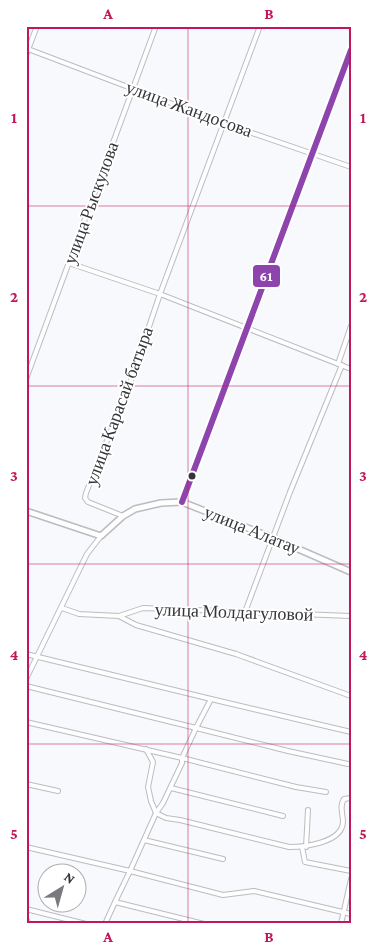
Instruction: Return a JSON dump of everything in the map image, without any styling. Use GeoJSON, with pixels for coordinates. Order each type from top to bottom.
{"type":"FeatureCollection","features":[{"type":"Feature","properties":{"kind":"street"},"geometry":{"type":"LineString","coordinates":[[26,55],[37,26]]}},
{"type":"Feature","properties":{"kind":"street","name":"улица Рыскулова"},"geometry":{"type":"LineString","coordinates":[[26,379],[156,26]]}},
{"type":"Feature","properties":{"kind":"street","name":"улица Карасай батыра"},"geometry":{"type":"LineString","coordinates":[[123,516],[88,502],[86,498],[130,383],[160,294],[260,26]]}},
{"type":"Feature","properties":{"kind":"street","name":"улица Жандосова"},"geometry":{"type":"LineString","coordinates":[[28,49],[223,123],[351,167]]}},
{"type":"Feature","properties":{"kind":"street"},"geometry":{"type":"LineString","coordinates":[[182,502],[351,50]]}},
{"type":"Feature","properties":{"kind":"street"},"geometry":{"type":"LineString","coordinates":[[69,263],[160,294],[351,369]]}},
{"type":"Feature","properties":{"kind":"street"},"geometry":{"type":"LineString","coordinates":[[245,612],[340,365],[351,326]]}},
{"type":"Feature","properties":{"kind":"street","name":"улица Алатау"},"geometry":{"type":"LineString","coordinates":[[123,516],[135,509],[161,503],[182,502],[273,538],[351,572]]}},
{"type":"Feature","properties":{"kind":"street"},"geometry":{"type":"LineString","coordinates":[[26,511],[101,536]]}},
{"type":"Feature","properties":{"kind":"street"},"geometry":{"type":"LineString","coordinates":[[26,680],[87,554],[101,536],[123,516]]}},
{"type":"Feature","properties":{"kind":"street"},"geometry":{"type":"LineString","coordinates":[[62,608],[79,614],[119,616],[136,625],[236,654],[351,696]]}},
{"type":"Feature","properties":{"kind":"street","name":"улица Молдагуловой"},"geometry":{"type":"LineString","coordinates":[[119,616],[142,608],[351,616]]}},
{"type":"Feature","properties":{"kind":"street"},"geometry":{"type":"LineString","coordinates":[[26,654],[350,732]]}},
{"type":"Feature","properties":{"kind":"street"},"geometry":{"type":"LineString","coordinates":[[26,686],[348,764]]}},
{"type":"Feature","properties":{"kind":"street"},"geometry":{"type":"LineString","coordinates":[[104,924],[156,813],[171,788],[182,763],[182,758],[211,698]]}},
{"type":"Feature","properties":{"kind":"street"},"geometry":{"type":"LineString","coordinates":[[26,722],[146,749],[296,788],[326,792]]}},
{"type":"Feature","properties":{"kind":"street"},"geometry":{"type":"LineString","coordinates":[[146,749],[153,762],[148,787],[151,801],[156,813],[166,818],[289,847],[304,847],[330,839],[341,830],[343,823],[341,803],[344,799],[351,798]]}},
{"type":"Feature","properties":{"kind":"street"},"geometry":{"type":"LineString","coordinates":[[26,784],[58,791]]}},
{"type":"Feature","properties":{"kind":"street"},"geometry":{"type":"LineString","coordinates":[[171,788],[283,816]]}},
{"type":"Feature","properties":{"kind":"street"},"geometry":{"type":"LineString","coordinates":[[308,810],[304,847],[305,862],[351,871]]}},
{"type":"Feature","properties":{"kind":"street"},"geometry":{"type":"LineString","coordinates":[[144,840],[222,859]]}},
{"type":"Feature","properties":{"kind":"street"},"geometry":{"type":"LineString","coordinates":[[26,846],[223,895],[254,891],[351,914]]}},
{"type":"Feature","properties":{"kind":"street"},"geometry":{"type":"LineString","coordinates":[[341,924],[351,879]]}},
{"type":"Feature","properties":{"kind":"street"},"geometry":{"type":"LineString","coordinates":[[115,902],[204,924]]}},
{"type":"Feature","properties":{"kind":"street"},"geometry":{"type":"LineString","coordinates":[[26,909],[86,924]]}},
{"type":"Feature","properties":{"kind":"street"},"geometry":{"type":"LineString","coordinates":[[26,919],[29,924]]}},
{"type":"Feature","properties":{"kind":"transit line","name":"61"},"geometry":{"type":"LineString","coordinates":[[182,502],[351,50]]}}]}
